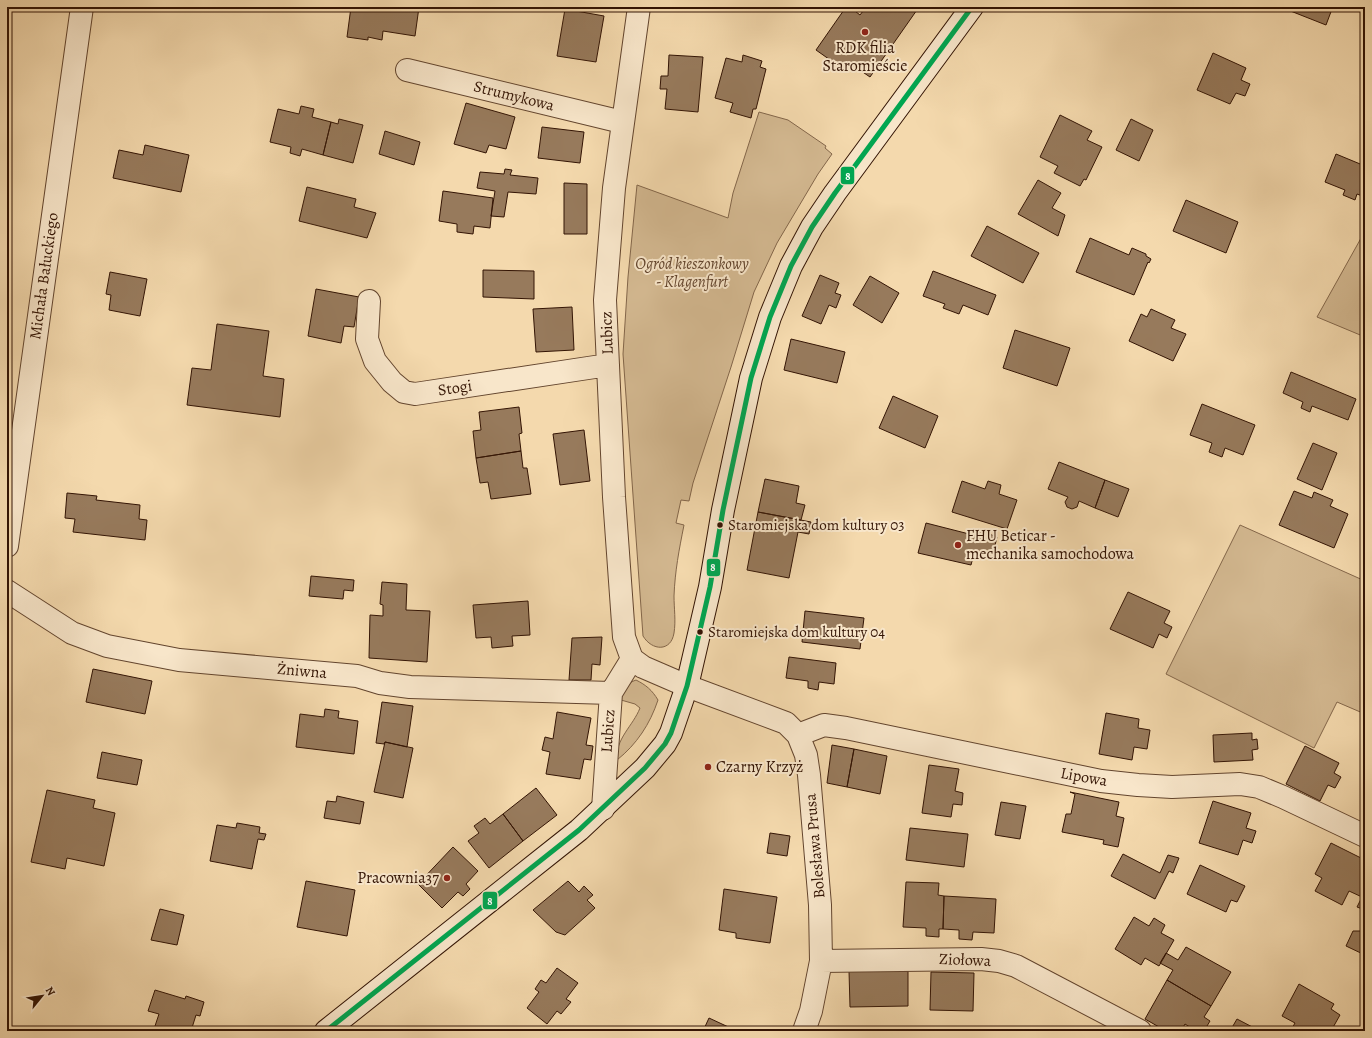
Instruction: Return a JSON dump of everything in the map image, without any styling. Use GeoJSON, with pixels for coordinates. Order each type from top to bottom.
{"type":"FeatureCollection","features":[{"type":"Feature","properties":{"kind":"street","name":"Michała Bałuckiego"},"geometry":{"type":"LineString","coordinates":[[7,546],[82,7]]}},
{"type":"Feature","properties":{"kind":"street","name":"Lubicz"},"geometry":{"type":"LineString","coordinates":[[603,809],[611,693],[632,659],[624,637],[614,497],[606,300],[614,188],[639,7]]}},
{"type":"Feature","properties":{"kind":"street"},"geometry":{"type":"LineString","coordinates":[[326,1031],[573,835],[603,809],[645,768],[665,744],[671,733],[687,686],[710,587],[723,510],[751,378],[770,317],[791,266],[812,227],[835,193],[972,7]]}},
{"type":"Feature","properties":{"kind":"street","name":"Strumykowa"},"geometry":{"type":"LineString","coordinates":[[406,70],[622,122]]}},
{"type":"Feature","properties":{"kind":"street","name":"Stogi"},"geometry":{"type":"LineString","coordinates":[[369,301],[367,339],[375,362],[392,382],[404,392],[415,394],[608,365]]}},
{"type":"Feature","properties":{"kind":"street","name":"Żniwna"},"geometry":{"type":"LineString","coordinates":[[7,591],[72,633],[107,646],[179,660],[357,676],[380,683],[410,687],[611,693]]}},
{"type":"Feature","properties":{"kind":"street"},"geometry":{"type":"LineString","coordinates":[[632,659],[643,667],[687,686]]}},
{"type":"Feature","properties":{"kind":"street","name":"Bolesława Prusa"},"geometry":{"type":"LineString","coordinates":[[687,686],[786,723],[798,735],[806,755],[820,904],[821,961],[811,1011],[804,1031]]}},
{"type":"Feature","properties":{"kind":"street","name":"Lipowa"},"geometry":{"type":"LineString","coordinates":[[798,735],[824,726],[846,728],[1093,779],[1138,785],[1172,787],[1240,784],[1259,787],[1365,836]]}},
{"type":"Feature","properties":{"kind":"street","name":"Ziołowa"},"geometry":{"type":"LineString","coordinates":[[821,961],[981,959],[999,961],[1016,966],[1140,1031]]}},
{"type":"Feature","properties":{"kind":"green space","name":"Ogród kieszonkowy - Klagenfurt"},"geometry":{"type":"Polygon","coordinates":[[[759,112],[788,120],[826,146],[825,148],[832,154],[818,174],[777,243],[754,292],[693,483],[689,501],[681,500],[676,523],[684,525],[675,578],[674,633],[669,644],[656,647],[651,645],[643,636],[623,354],[628,277],[637,185],[728,218],[733,193],[759,112]]]}},
{"type":"Feature","properties":{"kind":"green space"},"geometry":{"type":"Polygon","coordinates":[[[1365,231],[1365,337],[1317,317],[1365,231]]]}},
{"type":"Feature","properties":{"kind":"green space"},"geometry":{"type":"Polygon","coordinates":[[[1240,525],[1365,581],[1365,714],[1337,702],[1314,748],[1166,674],[1240,525]]]}},
{"type":"Feature","properties":{"kind":"green space"},"geometry":{"type":"Polygon","coordinates":[[[636,680],[648,688],[658,700],[642,733],[631,747],[617,760],[617,752],[622,739],[640,708],[635,704],[621,700],[620,698],[626,687],[636,680]]]}},
{"type":"Feature","properties":{"kind":"building"},"geometry":{"type":"Polygon","coordinates":[[[351,7],[419,7],[415,36],[383,31],[382,40],[368,37],[368,40],[347,37],[351,7]]]}},
{"type":"Feature","properties":{"kind":"building","name":"RDK filia Staromieście"},"geometry":{"type":"Polygon","coordinates":[[[846,7],[850,7],[860,15],[866,7],[919,7],[870,77],[848,62],[843,69],[816,50],[846,7]]]}},
{"type":"Feature","properties":{"kind":"building"},"geometry":{"type":"Polygon","coordinates":[[[1289,7],[1339,7],[1338,11],[1332,9],[1326,25],[1288,10],[1289,7]]]}},
{"type":"Feature","properties":{"kind":"building"},"geometry":{"type":"Polygon","coordinates":[[[565,9],[604,16],[596,62],[557,56],[565,9]]]}},
{"type":"Feature","properties":{"kind":"building"},"geometry":{"type":"Polygon","coordinates":[[[1213,53],[1246,68],[1241,80],[1250,84],[1245,96],[1236,93],[1230,104],[1197,90],[1213,53]]]}},
{"type":"Feature","properties":{"kind":"building"},"geometry":{"type":"Polygon","coordinates":[[[669,55],[703,57],[698,112],[665,109],[667,89],[660,89],[661,76],[668,76],[669,55]]]}},
{"type":"Feature","properties":{"kind":"building"},"geometry":{"type":"Polygon","coordinates":[[[743,55],[762,61],[760,67],[766,69],[756,109],[753,109],[751,118],[730,112],[733,103],[715,98],[726,58],[742,62],[743,55]]]}},
{"type":"Feature","properties":{"kind":"building"},"geometry":{"type":"Polygon","coordinates":[[[7,89],[11,90],[7,113],[7,89]]]}},
{"type":"Feature","properties":{"kind":"building"},"geometry":{"type":"Polygon","coordinates":[[[466,103],[515,117],[506,149],[489,145],[486,153],[454,144],[466,103]]]}},
{"type":"Feature","properties":{"kind":"building"},"geometry":{"type":"Polygon","coordinates":[[[301,106],[314,109],[312,117],[331,122],[323,155],[302,149],[300,156],[290,153],[291,147],[270,142],[278,109],[299,114],[301,106]]]}},
{"type":"Feature","properties":{"kind":"building"},"geometry":{"type":"Polygon","coordinates":[[[1060,115],[1092,131],[1087,140],[1102,147],[1086,180],[1084,179],[1080,186],[1054,173],[1058,166],[1040,157],[1060,115]]]}},
{"type":"Feature","properties":{"kind":"building"},"geometry":{"type":"Polygon","coordinates":[[[339,119],[363,125],[353,163],[323,155],[331,122],[338,124],[339,119]]]}},
{"type":"Feature","properties":{"kind":"building"},"geometry":{"type":"Polygon","coordinates":[[[1131,119],[1153,130],[1139,161],[1116,150],[1131,119]]]}},
{"type":"Feature","properties":{"kind":"building"},"geometry":{"type":"Polygon","coordinates":[[[542,127],[584,132],[580,163],[538,158],[542,127]]]}},
{"type":"Feature","properties":{"kind":"building"},"geometry":{"type":"Polygon","coordinates":[[[385,131],[420,142],[414,165],[379,154],[385,131]]]}},
{"type":"Feature","properties":{"kind":"building"},"geometry":{"type":"Polygon","coordinates":[[[145,145],[189,155],[181,192],[113,178],[119,150],[143,155],[145,145]]]}},
{"type":"Feature","properties":{"kind":"building"},"geometry":{"type":"Polygon","coordinates":[[[1336,154],[1365,166],[1365,197],[1357,194],[1355,200],[1343,195],[1345,190],[1325,182],[1336,154]]]}},
{"type":"Feature","properties":{"kind":"building"},"geometry":{"type":"Polygon","coordinates":[[[505,169],[512,170],[510,175],[538,178],[536,194],[508,192],[504,217],[491,216],[495,191],[477,188],[480,172],[504,174],[505,169]]]}},
{"type":"Feature","properties":{"kind":"building"},"geometry":{"type":"Polygon","coordinates":[[[1038,180],[1061,193],[1052,208],[1065,215],[1058,236],[1018,214],[1038,180]]]}},
{"type":"Feature","properties":{"kind":"building"},"geometry":{"type":"Polygon","coordinates":[[[564,183],[587,184],[587,234],[564,234],[564,183]]]}},
{"type":"Feature","properties":{"kind":"building"},"geometry":{"type":"Polygon","coordinates":[[[307,187],[356,199],[354,207],[376,213],[367,238],[299,221],[307,187]]]}},
{"type":"Feature","properties":{"kind":"building"},"geometry":{"type":"Polygon","coordinates":[[[443,191],[493,198],[490,228],[474,226],[473,234],[457,232],[457,224],[439,221],[443,191]]]}},
{"type":"Feature","properties":{"kind":"building"},"geometry":{"type":"Polygon","coordinates":[[[1186,200],[1238,222],[1226,253],[1173,231],[1186,200]]]}},
{"type":"Feature","properties":{"kind":"building"},"geometry":{"type":"Polygon","coordinates":[[[987,226],[1039,253],[1023,283],[971,256],[987,226]]]}},
{"type":"Feature","properties":{"kind":"building"},"geometry":{"type":"Polygon","coordinates":[[[1090,238],[1129,255],[1132,248],[1146,254],[1146,256],[1151,259],[1149,263],[1148,262],[1134,295],[1076,272],[1090,238]]]}},
{"type":"Feature","properties":{"kind":"building"},"geometry":{"type":"Polygon","coordinates":[[[483,270],[534,271],[534,299],[483,297],[483,270]]]}},
{"type":"Feature","properties":{"kind":"building"},"geometry":{"type":"Polygon","coordinates":[[[933,271],[996,295],[988,315],[963,305],[959,314],[943,308],[945,304],[923,296],[933,271]]]}},
{"type":"Feature","properties":{"kind":"building"},"geometry":{"type":"Polygon","coordinates":[[[110,272],[147,279],[140,316],[109,310],[111,295],[106,294],[110,272]]]}},
{"type":"Feature","properties":{"kind":"building"},"geometry":{"type":"Polygon","coordinates":[[[820,275],[839,283],[835,293],[841,295],[836,308],[829,305],[821,324],[802,316],[820,275]]]}},
{"type":"Feature","properties":{"kind":"building"},"geometry":{"type":"Polygon","coordinates":[[[870,276],[899,293],[882,323],[853,305],[870,276]]]}},
{"type":"Feature","properties":{"kind":"building"},"geometry":{"type":"Polygon","coordinates":[[[316,289],[359,297],[354,327],[344,326],[341,343],[308,336],[316,289]]]}},
{"type":"Feature","properties":{"kind":"building"},"geometry":{"type":"Polygon","coordinates":[[[572,307],[574,350],[536,352],[533,309],[572,307]]]}},
{"type":"Feature","properties":{"kind":"building"},"geometry":{"type":"Polygon","coordinates":[[[1151,309],[1175,320],[1171,328],[1186,334],[1173,361],[1129,341],[1141,314],[1147,317],[1151,309]]]}},
{"type":"Feature","properties":{"kind":"building"},"geometry":{"type":"Polygon","coordinates":[[[217,324],[269,331],[263,376],[284,379],[280,417],[187,405],[192,368],[211,370],[217,324]]]}},
{"type":"Feature","properties":{"kind":"building"},"geometry":{"type":"Polygon","coordinates":[[[1015,330],[1070,348],[1057,386],[1003,368],[1015,330]]]}},
{"type":"Feature","properties":{"kind":"building"},"geometry":{"type":"Polygon","coordinates":[[[791,339],[845,352],[837,383],[784,370],[791,339]]]}},
{"type":"Feature","properties":{"kind":"building"},"geometry":{"type":"Polygon","coordinates":[[[1291,372],[1356,399],[1348,420],[1312,406],[1310,412],[1301,408],[1303,402],[1283,393],[1291,372]]]}},
{"type":"Feature","properties":{"kind":"building"},"geometry":{"type":"Polygon","coordinates":[[[893,396],[938,416],[925,448],[879,428],[893,396]]]}},
{"type":"Feature","properties":{"kind":"building"},"geometry":{"type":"Polygon","coordinates":[[[1202,404],[1255,425],[1243,455],[1225,448],[1222,457],[1209,452],[1212,443],[1190,435],[1202,404]]]}},
{"type":"Feature","properties":{"kind":"building"},"geometry":{"type":"Polygon","coordinates":[[[519,407],[522,433],[519,434],[521,451],[476,458],[473,431],[481,430],[479,412],[519,407]]]}},
{"type":"Feature","properties":{"kind":"building"},"geometry":{"type":"Polygon","coordinates":[[[584,430],[590,481],[560,485],[553,434],[584,430]]]}},
{"type":"Feature","properties":{"kind":"building"},"geometry":{"type":"Polygon","coordinates":[[[1313,443],[1337,453],[1322,490],[1297,479],[1313,443]]]}},
{"type":"Feature","properties":{"kind":"building"},"geometry":{"type":"Polygon","coordinates":[[[521,451],[523,468],[527,468],[531,494],[491,499],[488,482],[480,483],[476,458],[521,451]]]}},
{"type":"Feature","properties":{"kind":"building"},"geometry":{"type":"Polygon","coordinates":[[[1059,462],[1105,480],[1095,508],[1079,501],[1077,507],[1072,509],[1067,507],[1065,502],[1068,497],[1048,489],[1059,462]]]}},
{"type":"Feature","properties":{"kind":"building"},"geometry":{"type":"Polygon","coordinates":[[[765,479],[799,486],[796,503],[805,505],[801,520],[758,512],[765,479]]]}},
{"type":"Feature","properties":{"kind":"building"},"geometry":{"type":"Polygon","coordinates":[[[1105,480],[1129,489],[1118,517],[1095,508],[1105,480]]]}},
{"type":"Feature","properties":{"kind":"building"},"geometry":{"type":"Polygon","coordinates":[[[962,481],[985,489],[988,481],[1001,485],[999,494],[1017,500],[1007,529],[952,512],[962,481]]]}},
{"type":"Feature","properties":{"kind":"building"},"geometry":{"type":"Polygon","coordinates":[[[1294,491],[1312,498],[1314,492],[1333,500],[1330,506],[1348,514],[1334,548],[1279,525],[1294,491]]]}},
{"type":"Feature","properties":{"kind":"building"},"geometry":{"type":"Polygon","coordinates":[[[67,493],[97,496],[96,500],[140,505],[139,519],[147,520],[145,540],[73,532],[75,519],[65,518],[67,493]]]}},
{"type":"Feature","properties":{"kind":"building"},"geometry":{"type":"Polygon","coordinates":[[[758,512],[811,522],[809,534],[798,532],[789,578],[747,570],[758,512]]]}},
{"type":"Feature","properties":{"kind":"building","name":"FHU Beticar - mechanika samochodowa"},"geometry":{"type":"Polygon","coordinates":[[[926,523],[977,536],[979,530],[997,537],[992,558],[974,553],[971,565],[918,553],[926,523]]]}},
{"type":"Feature","properties":{"kind":"building"},"geometry":{"type":"Polygon","coordinates":[[[311,576],[354,580],[353,591],[344,590],[343,599],[309,596],[311,576]]]}},
{"type":"Feature","properties":{"kind":"building"},"geometry":{"type":"Polygon","coordinates":[[[382,582],[407,584],[406,610],[430,611],[427,662],[369,658],[370,615],[383,616],[383,605],[380,604],[382,582]]]}},
{"type":"Feature","properties":{"kind":"building"},"geometry":{"type":"Polygon","coordinates":[[[1128,592],[1170,611],[1164,623],[1172,627],[1167,638],[1159,634],[1153,648],[1110,629],[1128,592]]]}},
{"type":"Feature","properties":{"kind":"building"},"geometry":{"type":"Polygon","coordinates":[[[528,601],[530,635],[512,636],[513,646],[492,648],[491,637],[476,638],[473,605],[528,601]]]}},
{"type":"Feature","properties":{"kind":"building"},"geometry":{"type":"Polygon","coordinates":[[[805,611],[864,618],[860,649],[802,642],[805,611]]]}},
{"type":"Feature","properties":{"kind":"building"},"geometry":{"type":"Polygon","coordinates":[[[602,637],[600,665],[592,664],[591,680],[569,680],[572,638],[602,637]]]}},
{"type":"Feature","properties":{"kind":"building"},"geometry":{"type":"Polygon","coordinates":[[[789,657],[836,663],[834,684],[819,682],[818,690],[808,688],[808,681],[786,678],[789,657]]]}},
{"type":"Feature","properties":{"kind":"building"},"geometry":{"type":"Polygon","coordinates":[[[93,669],[152,681],[145,714],[86,702],[93,669]]]}},
{"type":"Feature","properties":{"kind":"building"},"geometry":{"type":"Polygon","coordinates":[[[382,702],[413,706],[407,747],[385,742],[384,744],[376,743],[382,702]]]}},
{"type":"Feature","properties":{"kind":"building"},"geometry":{"type":"Polygon","coordinates":[[[325,709],[339,711],[338,718],[358,721],[354,754],[296,747],[300,714],[324,717],[325,709]]]}},
{"type":"Feature","properties":{"kind":"building"},"geometry":{"type":"Polygon","coordinates":[[[557,712],[591,718],[586,745],[593,746],[591,760],[584,759],[580,779],[546,774],[550,752],[542,750],[545,737],[553,739],[557,712]]]}},
{"type":"Feature","properties":{"kind":"building"},"geometry":{"type":"Polygon","coordinates":[[[1106,713],[1139,719],[1138,728],[1150,730],[1147,749],[1134,747],[1132,760],[1099,754],[1106,713]]]}},
{"type":"Feature","properties":{"kind":"building"},"geometry":{"type":"Polygon","coordinates":[[[1252,733],[1252,740],[1257,739],[1258,749],[1252,750],[1253,760],[1214,762],[1213,735],[1252,733]]]}},
{"type":"Feature","properties":{"kind":"building"},"geometry":{"type":"Polygon","coordinates":[[[385,742],[413,748],[403,798],[374,792],[385,742]]]}},
{"type":"Feature","properties":{"kind":"building"},"geometry":{"type":"Polygon","coordinates":[[[832,745],[854,749],[847,787],[827,783],[832,745]]]}},
{"type":"Feature","properties":{"kind":"building"},"geometry":{"type":"Polygon","coordinates":[[[1305,746],[1339,763],[1334,773],[1341,777],[1335,788],[1328,785],[1320,801],[1286,784],[1305,746]]]}},
{"type":"Feature","properties":{"kind":"building"},"geometry":{"type":"Polygon","coordinates":[[[854,749],[887,756],[880,794],[847,787],[854,749]]]}},
{"type":"Feature","properties":{"kind":"building"},"geometry":{"type":"Polygon","coordinates":[[[102,752],[142,760],[137,785],[97,778],[102,752]]]}},
{"type":"Feature","properties":{"kind":"building"},"geometry":{"type":"Polygon","coordinates":[[[929,765],[959,769],[955,791],[963,793],[962,805],[953,804],[951,817],[922,813],[929,765]]]}},
{"type":"Feature","properties":{"kind":"building"},"geometry":{"type":"Polygon","coordinates":[[[536,788],[557,815],[523,841],[503,814],[536,788]]]}},
{"type":"Feature","properties":{"kind":"building"},"geometry":{"type":"Polygon","coordinates":[[[47,790],[95,800],[93,808],[115,813],[104,866],[67,858],[65,869],[31,862],[47,790]]]}},
{"type":"Feature","properties":{"kind":"building"},"geometry":{"type":"Polygon","coordinates":[[[1070,792],[1119,802],[1116,816],[1124,818],[1118,847],[1103,844],[1104,840],[1062,832],[1066,814],[1071,814],[1075,794],[1070,792]]]}},
{"type":"Feature","properties":{"kind":"building"},"geometry":{"type":"Polygon","coordinates":[[[337,796],[364,802],[360,824],[324,818],[327,801],[336,802],[337,796]]]}},
{"type":"Feature","properties":{"kind":"building"},"geometry":{"type":"Polygon","coordinates":[[[1213,801],[1251,813],[1246,828],[1256,831],[1252,843],[1243,840],[1238,855],[1199,843],[1213,801]]]}},
{"type":"Feature","properties":{"kind":"building"},"geometry":{"type":"Polygon","coordinates":[[[1001,802],[1026,806],[1020,839],[995,835],[1001,802]]]}},
{"type":"Feature","properties":{"kind":"building"},"geometry":{"type":"Polygon","coordinates":[[[503,814],[523,841],[489,868],[468,841],[479,833],[474,826],[485,818],[490,824],[503,814]]]}},
{"type":"Feature","properties":{"kind":"building"},"geometry":{"type":"Polygon","coordinates":[[[237,823],[260,827],[259,833],[266,834],[264,840],[258,839],[252,869],[210,861],[217,825],[236,828],[237,823]]]}},
{"type":"Feature","properties":{"kind":"building"},"geometry":{"type":"Polygon","coordinates":[[[910,828],[968,834],[964,867],[906,860],[910,828]]]}},
{"type":"Feature","properties":{"kind":"building"},"geometry":{"type":"Polygon","coordinates":[[[770,833],[790,836],[787,856],[767,853],[770,833]]]}},
{"type":"Feature","properties":{"kind":"building"},"geometry":{"type":"Polygon","coordinates":[[[1331,843],[1365,860],[1365,910],[1357,907],[1362,897],[1349,891],[1342,905],[1315,891],[1322,878],[1315,874],[1331,843]]]}},
{"type":"Feature","properties":{"kind":"building"},"geometry":{"type":"Polygon","coordinates":[[[453,847],[478,871],[466,884],[470,889],[463,896],[458,892],[442,908],[418,884],[453,847]]]}},
{"type":"Feature","properties":{"kind":"building"},"geometry":{"type":"Polygon","coordinates":[[[1123,854],[1160,873],[1168,855],[1179,858],[1173,873],[1169,871],[1155,899],[1111,876],[1123,854]]]}},
{"type":"Feature","properties":{"kind":"building"},"geometry":{"type":"Polygon","coordinates":[[[1200,865],[1245,886],[1237,902],[1231,900],[1226,912],[1187,894],[1200,865]]]}},
{"type":"Feature","properties":{"kind":"building"},"geometry":{"type":"Polygon","coordinates":[[[306,881],[355,890],[347,936],[297,927],[306,881]]]}},
{"type":"Feature","properties":{"kind":"building"},"geometry":{"type":"Polygon","coordinates":[[[568,881],[579,892],[584,886],[593,895],[587,900],[595,908],[565,935],[556,932],[533,910],[568,881]]]}},
{"type":"Feature","properties":{"kind":"building"},"geometry":{"type":"Polygon","coordinates":[[[906,882],[939,883],[938,895],[944,896],[943,929],[939,929],[939,937],[926,936],[926,928],[903,927],[906,882]]]}},
{"type":"Feature","properties":{"kind":"building"},"geometry":{"type":"Polygon","coordinates":[[[724,889],[777,897],[770,943],[736,938],[736,933],[719,930],[724,889]]]}},
{"type":"Feature","properties":{"kind":"building"},"geometry":{"type":"Polygon","coordinates":[[[944,896],[996,899],[994,933],[973,932],[972,940],[959,939],[959,930],[943,929],[944,896]]]}},
{"type":"Feature","properties":{"kind":"building"},"geometry":{"type":"Polygon","coordinates":[[[160,909],[184,915],[177,945],[151,940],[160,909]]]}},
{"type":"Feature","properties":{"kind":"building"},"geometry":{"type":"Polygon","coordinates":[[[1134,917],[1149,926],[1154,918],[1165,925],[1161,933],[1174,940],[1159,966],[1145,958],[1141,965],[1115,949],[1134,917]]]}},
{"type":"Feature","properties":{"kind":"building"},"geometry":{"type":"Polygon","coordinates":[[[1353,931],[1365,931],[1365,955],[1346,946],[1353,931]]]}},
{"type":"Feature","properties":{"kind":"building"},"geometry":{"type":"Polygon","coordinates":[[[1186,947],[1231,972],[1211,1006],[1167,980],[1173,970],[1160,963],[1166,953],[1178,960],[1186,947]]]}},
{"type":"Feature","properties":{"kind":"building"},"geometry":{"type":"Polygon","coordinates":[[[557,968],[578,983],[566,999],[571,1002],[561,1014],[557,1011],[547,1024],[527,1008],[539,992],[535,989],[541,980],[546,983],[557,968]]]}},
{"type":"Feature","properties":{"kind":"building"},"geometry":{"type":"Polygon","coordinates":[[[849,971],[908,971],[908,1006],[850,1007],[849,971]]]}},
{"type":"Feature","properties":{"kind":"building"},"geometry":{"type":"Polygon","coordinates":[[[931,972],[974,973],[973,1011],[930,1010],[931,972]]]}},
{"type":"Feature","properties":{"kind":"building"},"geometry":{"type":"Polygon","coordinates":[[[1167,980],[1211,1006],[1204,1017],[1210,1021],[1204,1031],[1196,1031],[1185,1024],[1181,1031],[1166,1031],[1145,1019],[1167,980]]]}},
{"type":"Feature","properties":{"kind":"building"},"geometry":{"type":"Polygon","coordinates":[[[1299,984],[1334,1004],[1331,1009],[1340,1015],[1331,1031],[1291,1030],[1295,1023],[1282,1016],[1299,984]]]}},
{"type":"Feature","properties":{"kind":"building"},"geometry":{"type":"Polygon","coordinates":[[[155,990],[185,999],[186,996],[204,1002],[200,1016],[196,1015],[191,1031],[160,1031],[154,1029],[159,1014],[148,1011],[155,990]]]}},
{"type":"Feature","properties":{"kind":"building"},"geometry":{"type":"Polygon","coordinates":[[[709,1018],[737,1031],[703,1031],[709,1018]]]}},
{"type":"Feature","properties":{"kind":"building"},"geometry":{"type":"Polygon","coordinates":[[[1237,1019],[1260,1031],[1230,1031],[1237,1019]]]}},
{"type":"Feature","properties":{"kind":"transit line","name":"8"},"geometry":{"type":"LineString","coordinates":[[326,1031],[579,830],[645,768],[665,744],[671,733],[687,686],[710,587],[723,510],[751,378],[770,317],[791,266],[812,227],[835,193],[972,7]]}},
{"type":"Feature","properties":{"kind":"place","name":"RDK filia Staromieście"},"geometry":{"type":"Point","coordinates":[865,32]}},
{"type":"Feature","properties":{"kind":"place","name":"Staromiejska dom kultury 03"},"geometry":{"type":"Point","coordinates":[720,525]}},
{"type":"Feature","properties":{"kind":"place","name":"FHU Beticar - mechanika samochodowa"},"geometry":{"type":"Point","coordinates":[958,545]}},
{"type":"Feature","properties":{"kind":"place","name":"Staromiejska dom kultury 04"},"geometry":{"type":"Point","coordinates":[700,632]}},
{"type":"Feature","properties":{"kind":"place","name":"Czarny Krzyż"},"geometry":{"type":"Point","coordinates":[708,767]}},
{"type":"Feature","properties":{"kind":"place","name":"Pracownia37"},"geometry":{"type":"Point","coordinates":[447,878]}}]}
